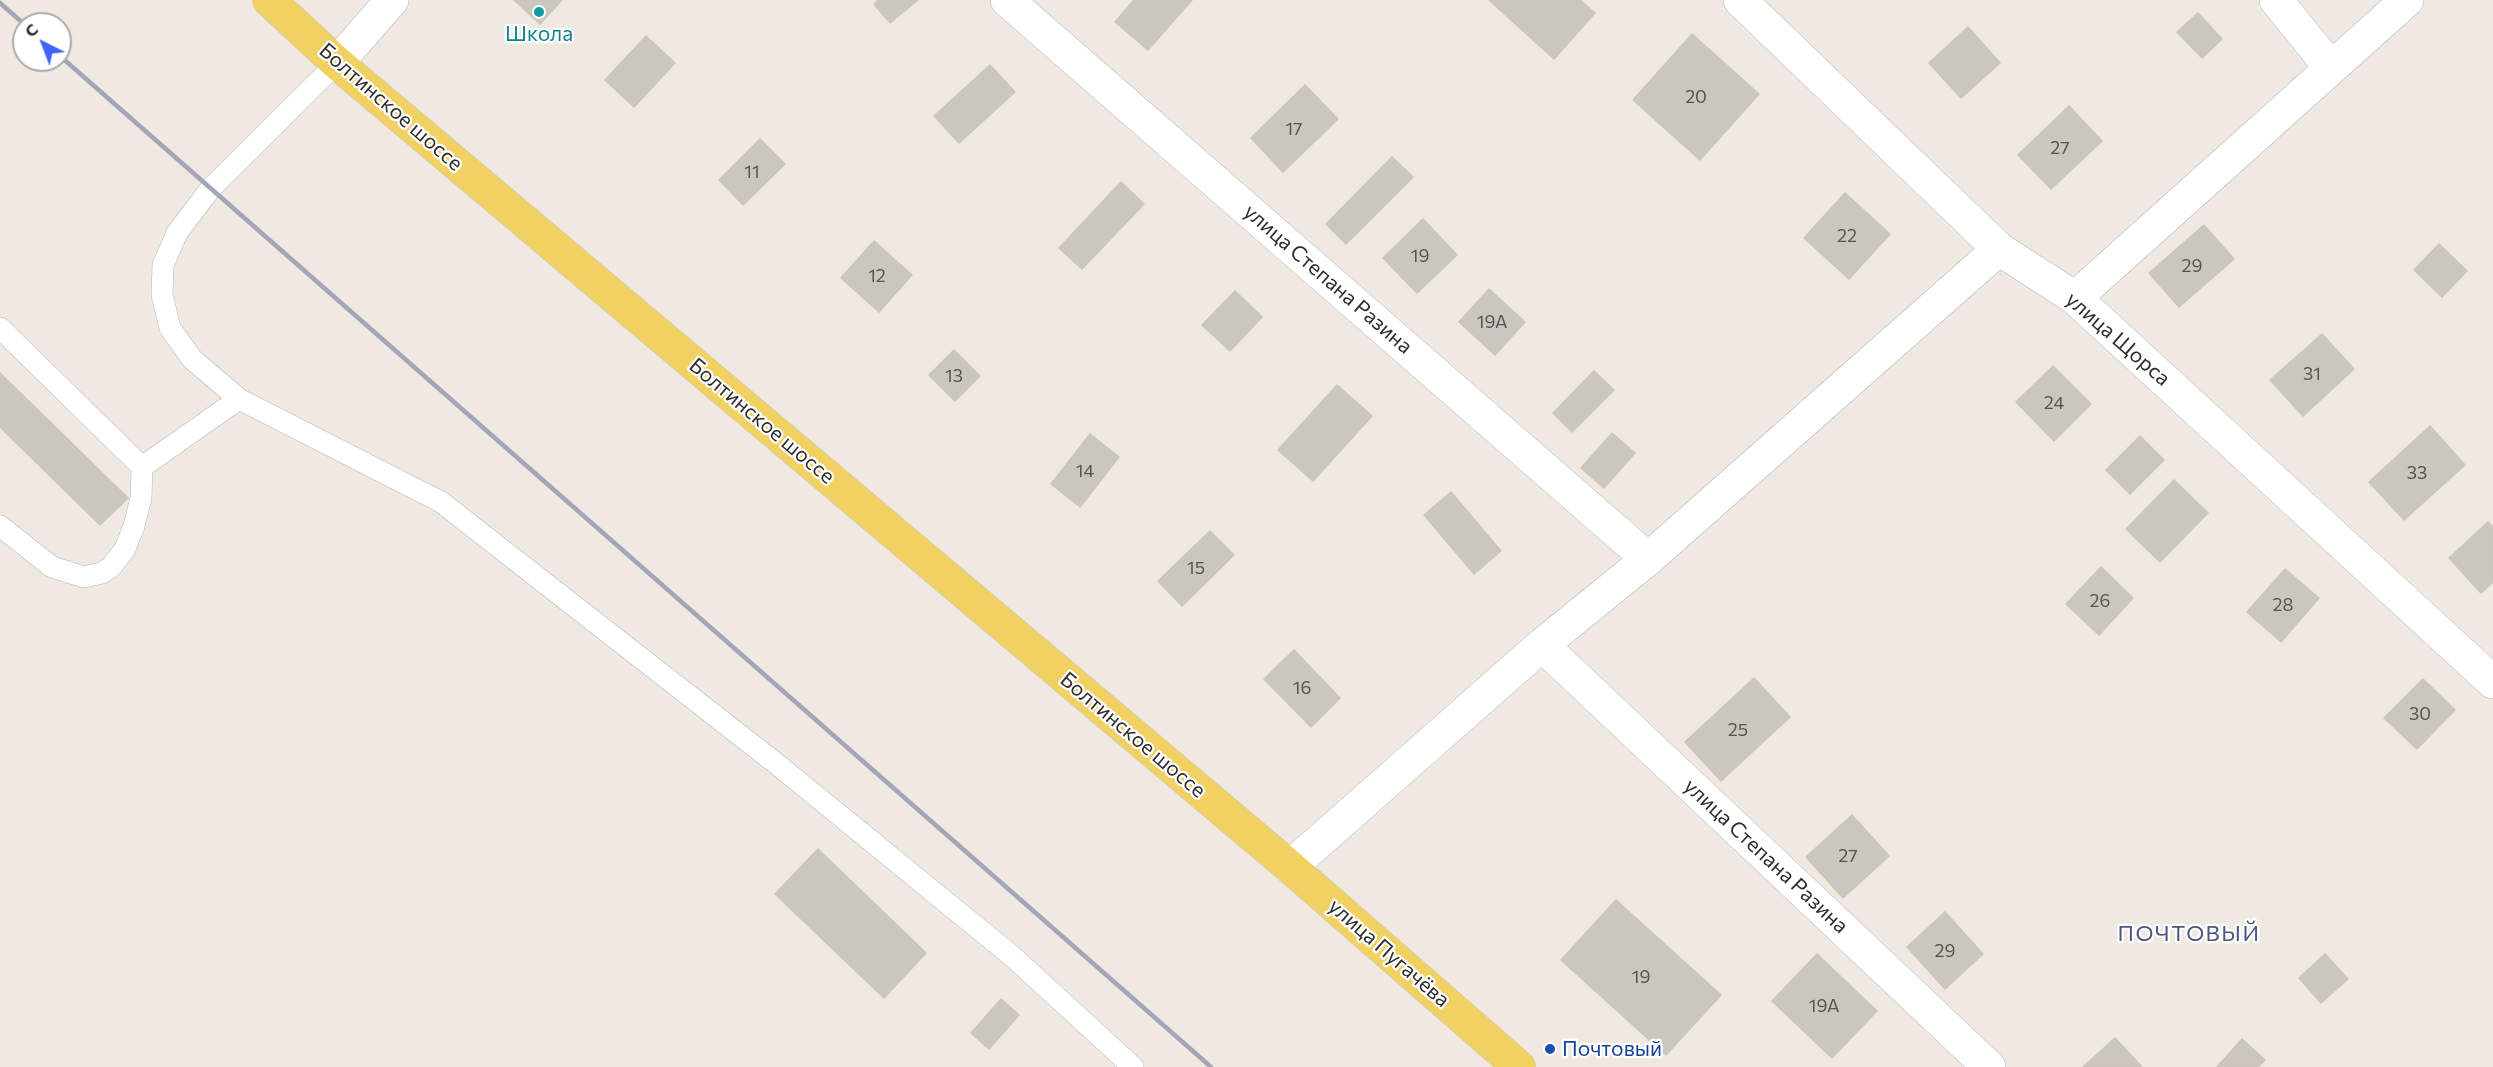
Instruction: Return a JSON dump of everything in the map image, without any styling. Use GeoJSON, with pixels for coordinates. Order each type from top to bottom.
{"type":"FeatureCollection","features":[{"type":"Feature","properties":{"kind":"main road","name":"Болтинское шоссе"},"geometry":{"type":"LineString","coordinates":[[269,0],[338,63],[1257,840]]}},
{"type":"Feature","properties":{"kind":"main road","name":"улица Пугачёва"},"geometry":{"type":"LineString","coordinates":[[1257,840],[1519,1067]]}},
{"type":"Feature","properties":{"kind":"street"},"geometry":{"type":"LineString","coordinates":[[338,63],[392,0]]}},
{"type":"Feature","properties":{"kind":"street","name":"улица Степана Разина"},"geometry":{"type":"LineString","coordinates":[[1007,0],[1648,559]]}},
{"type":"Feature","properties":{"kind":"street","name":"улица Щорса"},"geometry":{"type":"LineString","coordinates":[[1740,0],[1999,249],[2075,298],[2493,682]]}},
{"type":"Feature","properties":{"kind":"street"},"geometry":{"type":"LineString","coordinates":[[2276,0],[2331,68]]}},
{"type":"Feature","properties":{"kind":"street"},"geometry":{"type":"LineString","coordinates":[[2075,298],[2408,0]]}},
{"type":"Feature","properties":{"kind":"street"},"geometry":{"type":"LineString","coordinates":[[1290,867],[1542,645],[1648,559],[1999,249]]}},
{"type":"Feature","properties":{"kind":"street","name":"улица Степана Разина"},"geometry":{"type":"LineString","coordinates":[[1542,645],[1989,1067]]}},
{"type":"Feature","properties":{"kind":"lane"},"geometry":{"type":"LineString","coordinates":[[338,63],[211,188],[177,233],[163,265],[162,295],[170,328],[192,359],[239,399],[441,502],[778,765],[1012,956],[1133,1067]]}},
{"type":"Feature","properties":{"kind":"lane"},"geometry":{"type":"LineString","coordinates":[[0,328],[142,467],[141,498],[134,526],[124,549],[111,567],[102,573],[84,577],[52,567],[0,526]]}},
{"type":"Feature","properties":{"kind":"lane"},"geometry":{"type":"LineString","coordinates":[[142,467],[239,399]]}},
{"type":"Feature","properties":{"kind":"building","name":"Школа"},"geometry":{"type":"Polygon","coordinates":[[[514,0],[562,0],[540,24],[514,0]]]}},
{"type":"Feature","properties":{"kind":"building"},"geometry":{"type":"Polygon","coordinates":[[[878,0],[918,0],[890,23],[874,4],[878,0]]]}},
{"type":"Feature","properties":{"kind":"building"},"geometry":{"type":"Polygon","coordinates":[[[1134,0],[1192,0],[1148,50],[1115,22],[1134,0]]]}},
{"type":"Feature","properties":{"kind":"building"},"geometry":{"type":"Polygon","coordinates":[[[1489,0],[1580,0],[1595,13],[1554,59],[1489,0]]]}},
{"type":"Feature","properties":{"kind":"building"},"geometry":{"type":"Polygon","coordinates":[[[2198,13],[2222,39],[2202,58],[2177,32],[2198,13]]]}},
{"type":"Feature","properties":{"kind":"building"},"geometry":{"type":"Polygon","coordinates":[[[1968,27],[2000,63],[1961,98],[1929,63],[1968,27]]]}},
{"type":"Feature","properties":{"kind":"building"},"geometry":{"type":"Polygon","coordinates":[[[1692,34],[1759,94],[1700,160],[1633,100],[1692,34]]]}},
{"type":"Feature","properties":{"kind":"building"},"geometry":{"type":"Polygon","coordinates":[[[646,36],[675,63],[634,107],[605,80],[646,36]]]}},
{"type":"Feature","properties":{"kind":"building"},"geometry":{"type":"Polygon","coordinates":[[[990,65],[1015,92],[959,143],[934,116],[990,65]]]}},
{"type":"Feature","properties":{"kind":"building"},"geometry":{"type":"Polygon","coordinates":[[[1305,85],[1338,119],[1283,172],[1251,138],[1305,85]]]}},
{"type":"Feature","properties":{"kind":"building"},"geometry":{"type":"Polygon","coordinates":[[[2069,106],[2102,141],[2051,189],[2018,155],[2069,106]]]}},
{"type":"Feature","properties":{"kind":"building"},"geometry":{"type":"Polygon","coordinates":[[[760,139],[785,164],[743,205],[719,180],[760,139]]]}},
{"type":"Feature","properties":{"kind":"building"},"geometry":{"type":"Polygon","coordinates":[[[1392,157],[1413,177],[1346,244],[1326,224],[1392,157]]]}},
{"type":"Feature","properties":{"kind":"building"},"geometry":{"type":"Polygon","coordinates":[[[1121,182],[1144,204],[1082,269],[1059,248],[1121,182]]]}},
{"type":"Feature","properties":{"kind":"building"},"geometry":{"type":"Polygon","coordinates":[[[1845,193],[1890,234],[1849,279],[1804,238],[1845,193]]]}},
{"type":"Feature","properties":{"kind":"building"},"geometry":{"type":"Polygon","coordinates":[[[1423,219],[1457,255],[1417,293],[1383,258],[1423,219]]]}},
{"type":"Feature","properties":{"kind":"building"},"geometry":{"type":"Polygon","coordinates":[[[2204,225],[2234,259],[2179,307],[2149,273],[2204,225]]]}},
{"type":"Feature","properties":{"kind":"building"},"geometry":{"type":"Polygon","coordinates":[[[874,241],[912,275],[879,312],[841,278],[874,241]]]}},
{"type":"Feature","properties":{"kind":"building"},"geometry":{"type":"Polygon","coordinates":[[[2439,244],[2467,271],[2442,297],[2414,270],[2439,244]]]}},
{"type":"Feature","properties":{"kind":"building"},"geometry":{"type":"Polygon","coordinates":[[[1489,289],[1525,322],[1495,355],[1459,322],[1489,289]]]}},
{"type":"Feature","properties":{"kind":"building"},"geometry":{"type":"Polygon","coordinates":[[[1235,291],[1262,317],[1230,351],[1202,325],[1235,291]]]}},
{"type":"Feature","properties":{"kind":"building"},"geometry":{"type":"Polygon","coordinates":[[[2322,334],[2354,369],[2303,416],[2270,380],[2322,334]]]}},
{"type":"Feature","properties":{"kind":"building"},"geometry":{"type":"Polygon","coordinates":[[[954,350],[980,376],[955,401],[929,375],[954,350]]]}},
{"type":"Feature","properties":{"kind":"building"},"geometry":{"type":"Polygon","coordinates":[[[2053,366],[2091,404],[2054,441],[2016,402],[2053,366]]]}},
{"type":"Feature","properties":{"kind":"building"},"geometry":{"type":"Polygon","coordinates":[[[1594,371],[1614,390],[1572,432],[1553,413],[1594,371]]]}},
{"type":"Feature","properties":{"kind":"building"},"geometry":{"type":"Polygon","coordinates":[[[0,373],[128,498],[100,525],[0,427],[0,373]]]}},
{"type":"Feature","properties":{"kind":"building"},"geometry":{"type":"Polygon","coordinates":[[[1337,385],[1372,416],[1313,481],[1278,450],[1337,385]]]}},
{"type":"Feature","properties":{"kind":"building"},"geometry":{"type":"Polygon","coordinates":[[[2430,426],[2465,465],[2404,520],[2369,482],[2430,426]]]}},
{"type":"Feature","properties":{"kind":"building"},"geometry":{"type":"Polygon","coordinates":[[[1612,433],[1635,453],[1604,488],[1581,468],[1612,433]]]}},
{"type":"Feature","properties":{"kind":"building"},"geometry":{"type":"Polygon","coordinates":[[[1090,434],[1119,457],[1080,507],[1051,484],[1090,434]]]}},
{"type":"Feature","properties":{"kind":"building"},"geometry":{"type":"Polygon","coordinates":[[[2140,436],[2164,460],[2130,494],[2106,470],[2140,436]]]}},
{"type":"Feature","properties":{"kind":"building"},"geometry":{"type":"Polygon","coordinates":[[[2174,480],[2208,513],[2160,562],[2126,529],[2174,480]]]}},
{"type":"Feature","properties":{"kind":"building"},"geometry":{"type":"Polygon","coordinates":[[[1451,492],[1501,551],[1474,574],[1424,515],[1451,492]]]}},
{"type":"Feature","properties":{"kind":"building"},"geometry":{"type":"Polygon","coordinates":[[[2488,522],[2493,527],[2493,582],[2481,593],[2449,558],[2488,522]]]}},
{"type":"Feature","properties":{"kind":"building"},"geometry":{"type":"Polygon","coordinates":[[[1210,531],[1234,555],[1182,606],[1158,581],[1210,531]]]}},
{"type":"Feature","properties":{"kind":"building"},"geometry":{"type":"Polygon","coordinates":[[[2101,567],[2133,598],[2099,635],[2066,604],[2101,567]]]}},
{"type":"Feature","properties":{"kind":"building"},"geometry":{"type":"Polygon","coordinates":[[[2285,569],[2319,598],[2281,642],[2247,612],[2285,569]]]}},
{"type":"Feature","properties":{"kind":"building"},"geometry":{"type":"Polygon","coordinates":[[[1294,650],[1340,698],[1311,727],[1264,679],[1294,650]]]}},
{"type":"Feature","properties":{"kind":"building"},"geometry":{"type":"Polygon","coordinates":[[[1754,678],[1790,717],[1721,781],[1685,742],[1754,678]]]}},
{"type":"Feature","properties":{"kind":"building"},"geometry":{"type":"Polygon","coordinates":[[[2423,679],[2455,710],[2417,749],[2384,718],[2423,679]]]}},
{"type":"Feature","properties":{"kind":"building"},"geometry":{"type":"Polygon","coordinates":[[[1852,815],[1889,856],[1843,898],[1806,857],[1852,815]]]}},
{"type":"Feature","properties":{"kind":"building"},"geometry":{"type":"Polygon","coordinates":[[[818,849],[926,953],[884,998],[775,894],[818,849]]]}},
{"type":"Feature","properties":{"kind":"building"},"geometry":{"type":"Polygon","coordinates":[[[1616,900],[1721,995],[1666,1055],[1561,960],[1616,900]]]}},
{"type":"Feature","properties":{"kind":"building"},"geometry":{"type":"Polygon","coordinates":[[[1945,912],[1983,954],[1945,989],[1907,947],[1945,912]]]}},
{"type":"Feature","properties":{"kind":"building"},"geometry":{"type":"Polygon","coordinates":[[[1817,954],[1877,1011],[1832,1058],[1772,1001],[1817,954]]]}},
{"type":"Feature","properties":{"kind":"building"},"geometry":{"type":"Polygon","coordinates":[[[2325,954],[2348,979],[2321,1003],[2299,978],[2325,954]]]}},
{"type":"Feature","properties":{"kind":"building"},"geometry":{"type":"Polygon","coordinates":[[[1001,999],[1019,1015],[989,1049],[971,1033],[1001,999]]]}},
{"type":"Feature","properties":{"kind":"building"},"geometry":{"type":"Polygon","coordinates":[[[2115,1038],[2142,1067],[2083,1067],[2115,1038]]]}},
{"type":"Feature","properties":{"kind":"building"},"geometry":{"type":"Polygon","coordinates":[[[2242,1039],[2265,1060],[2258,1067],[2217,1067],[2242,1039]]]}},
{"type":"Feature","properties":{"kind":"railway"},"geometry":{"type":"LineString","coordinates":[[0,3],[12,14]]}},
{"type":"Feature","properties":{"kind":"railway"},"geometry":{"type":"LineString","coordinates":[[72,67],[1211,1067]]}},
{"type":"Feature","properties":{"kind":"place","name":"Школа"},"geometry":{"type":"Point","coordinates":[539,12]}},
{"type":"Feature","properties":{"kind":"place","name":"Почтовый"},"geometry":{"type":"Point","coordinates":[1550,1049]}},
{"type":"Feature","properties":{"kind":"district","name":"ПОЧТОВЫЙ"},"geometry":{"type":"Point","coordinates":[2189,934]}}]}
